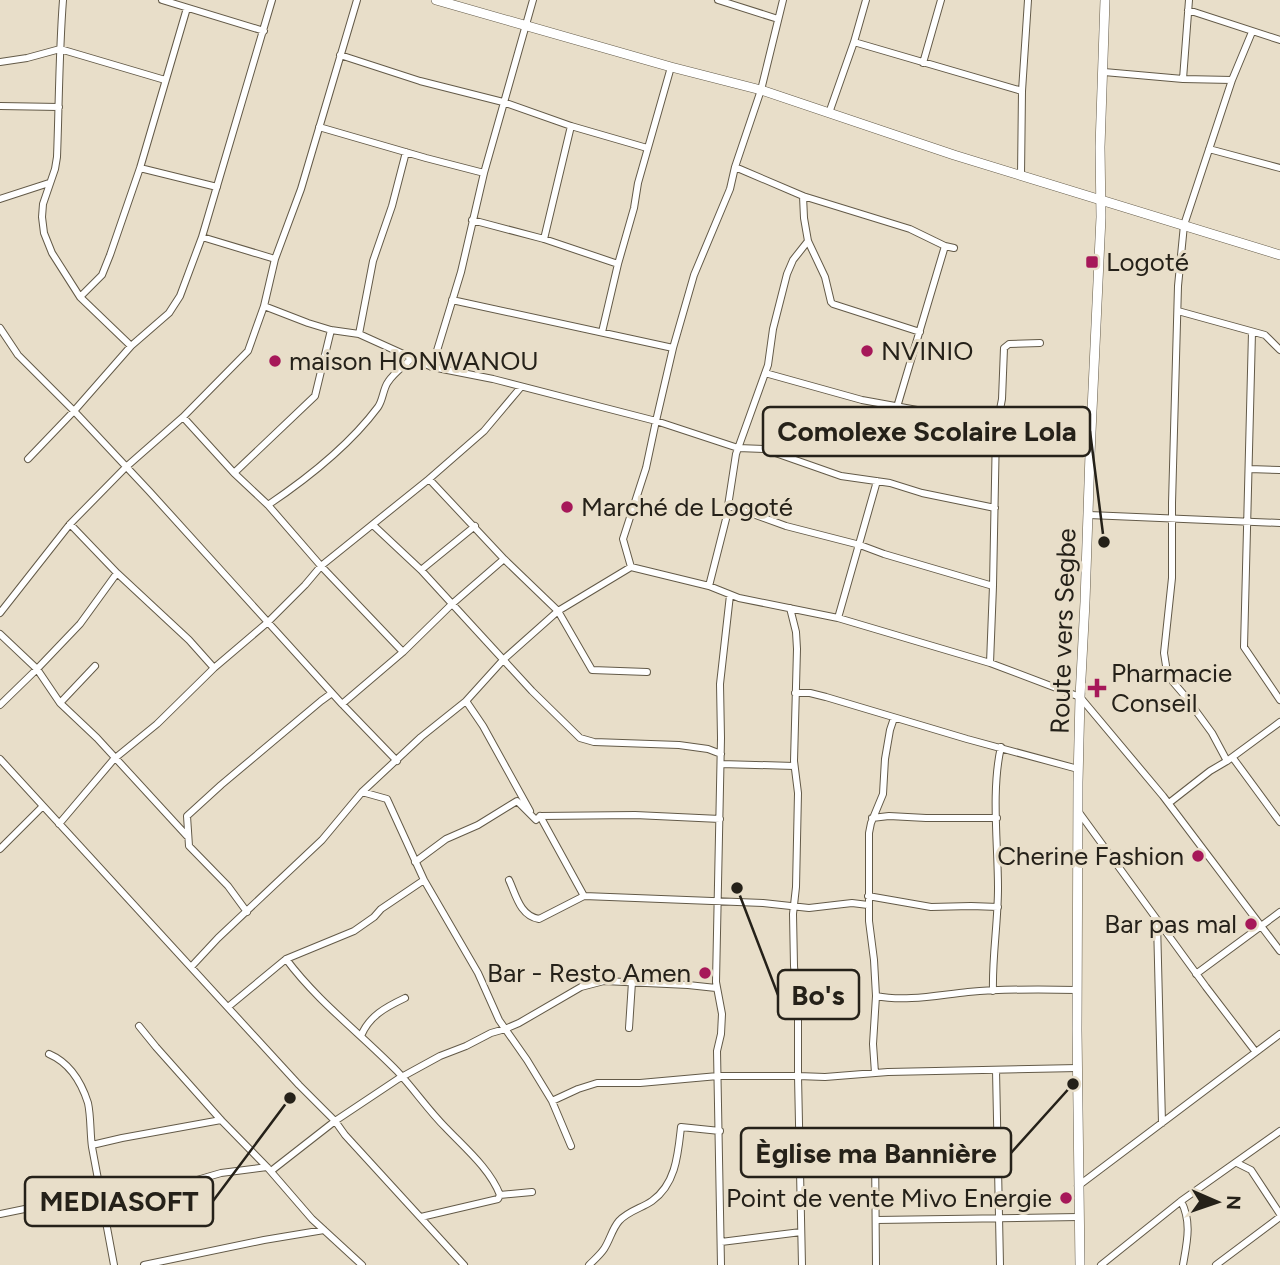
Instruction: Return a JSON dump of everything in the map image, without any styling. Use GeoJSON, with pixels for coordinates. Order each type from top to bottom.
{"type":"FeatureCollection","features":[{"type":"Feature","properties":{"kind":"main road"},"geometry":{"type":"LineString","coordinates":[[436,0],[761,90],[954,155],[1280,255]]}},
{"type":"Feature","properties":{"kind":"main road","name":"Route vers Segbe"},"geometry":{"type":"LineString","coordinates":[[1080,1265],[1078,769],[1105,0]]}},
{"type":"Feature","properties":{"kind":"street"},"geometry":{"type":"LineString","coordinates":[[63,0],[57,157],[43,204],[44,233],[52,253],[80,297],[131,346]]}},
{"type":"Feature","properties":{"kind":"street"},"geometry":{"type":"LineString","coordinates":[[162,0],[264,31]]}},
{"type":"Feature","properties":{"kind":"street"},"geometry":{"type":"LineString","coordinates":[[29,459],[131,346],[169,313],[180,296],[202,237],[272,0]]}},
{"type":"Feature","properties":{"kind":"street"},"geometry":{"type":"LineString","coordinates":[[0,612],[70,524],[248,352],[264,306],[275,259],[302,189],[357,0]]}},
{"type":"Feature","properties":{"kind":"street"},"geometry":{"type":"LineString","coordinates":[[432,367],[461,272],[484,173],[533,0]]}},
{"type":"Feature","properties":{"kind":"street"},"geometry":{"type":"LineString","coordinates":[[718,0],[778,19]]}},
{"type":"Feature","properties":{"kind":"street"},"geometry":{"type":"LineString","coordinates":[[631,567],[623,539],[646,468],[673,348],[694,275],[730,189],[761,90],[783,0]]}},
{"type":"Feature","properties":{"kind":"street"},"geometry":{"type":"LineString","coordinates":[[829,113],[866,0]]}},
{"type":"Feature","properties":{"kind":"street"},"geometry":{"type":"LineString","coordinates":[[923,63],[941,0]]}},
{"type":"Feature","properties":{"kind":"street"},"geometry":{"type":"LineString","coordinates":[[1021,175],[1022,90],[1028,0]]}},
{"type":"Feature","properties":{"kind":"street"},"geometry":{"type":"LineString","coordinates":[[1184,79],[1189,0]]}},
{"type":"Feature","properties":{"kind":"street"},"geometry":{"type":"LineString","coordinates":[[80,297],[102,275],[140,168],[187,8]]}},
{"type":"Feature","properties":{"kind":"street"},"geometry":{"type":"LineString","coordinates":[[1188,10],[1280,40]]}},
{"type":"Feature","properties":{"kind":"street"},"geometry":{"type":"LineString","coordinates":[[1252,32],[1232,80],[1184,225],[1178,286],[1172,578],[1164,660],[1172,682],[1230,760],[1279,817]]}},
{"type":"Feature","properties":{"kind":"street"},"geometry":{"type":"LineString","coordinates":[[853,42],[1022,90]]}},
{"type":"Feature","properties":{"kind":"street"},"geometry":{"type":"LineString","coordinates":[[0,62],[60,49],[165,80]]}},
{"type":"Feature","properties":{"kind":"street"},"geometry":{"type":"LineString","coordinates":[[340,55],[420,81],[503,102],[571,126],[647,148]]}},
{"type":"Feature","properties":{"kind":"street"},"geometry":{"type":"LineString","coordinates":[[602,332],[647,148],[671,67]]}},
{"type":"Feature","properties":{"kind":"street"},"geometry":{"type":"LineString","coordinates":[[1104,72],[1232,80]]}},
{"type":"Feature","properties":{"kind":"street"},"geometry":{"type":"LineString","coordinates":[[0,106],[59,107]]}},
{"type":"Feature","properties":{"kind":"street"},"geometry":{"type":"LineString","coordinates":[[544,239],[571,126]]}},
{"type":"Feature","properties":{"kind":"street"},"geometry":{"type":"LineString","coordinates":[[319,127],[484,173]]}},
{"type":"Feature","properties":{"kind":"street"},"geometry":{"type":"LineString","coordinates":[[1209,149],[1280,168]]}},
{"type":"Feature","properties":{"kind":"street"},"geometry":{"type":"LineString","coordinates":[[359,334],[373,261],[392,206],[406,152]]}},
{"type":"Feature","properties":{"kind":"street"},"geometry":{"type":"LineString","coordinates":[[736,167],[803,196],[910,229],[954,248]]}},
{"type":"Feature","properties":{"kind":"street"},"geometry":{"type":"LineString","coordinates":[[140,168],[217,187]]}},
{"type":"Feature","properties":{"kind":"street"},"geometry":{"type":"LineString","coordinates":[[0,199],[49,183]]}},
{"type":"Feature","properties":{"kind":"street"},"geometry":{"type":"LineString","coordinates":[[803,196],[808,241],[825,277],[833,304],[920,332]]}},
{"type":"Feature","properties":{"kind":"street"},"geometry":{"type":"LineString","coordinates":[[472,220],[544,239],[618,264]]}},
{"type":"Feature","properties":{"kind":"street"},"geometry":{"type":"LineString","coordinates":[[202,237],[275,259]]}},
{"type":"Feature","properties":{"kind":"street"},"geometry":{"type":"LineString","coordinates":[[709,586],[738,448],[765,373],[787,274],[793,260],[808,241]]}},
{"type":"Feature","properties":{"kind":"street"},"geometry":{"type":"LineString","coordinates":[[897,407],[945,246]]}},
{"type":"Feature","properties":{"kind":"street"},"geometry":{"type":"LineString","coordinates":[[452,300],[673,348]]}},
{"type":"Feature","properties":{"kind":"street"},"geometry":{"type":"LineString","coordinates":[[264,306],[307,323],[359,334],[432,367],[493,379],[656,421],[738,448],[764,449],[783,454],[841,476],[877,481],[995,508]]}},
{"type":"Feature","properties":{"kind":"street"},"geometry":{"type":"LineString","coordinates":[[1178,311],[1265,335],[1280,350]]}},
{"type":"Feature","properties":{"kind":"street"},"geometry":{"type":"LineString","coordinates":[[0,328],[18,355],[74,411],[397,761]]}},
{"type":"Feature","properties":{"kind":"street"},"geometry":{"type":"LineString","coordinates":[[234,473],[315,396],[331,330]]}},
{"type":"Feature","properties":{"kind":"street"},"geometry":{"type":"LineString","coordinates":[[1252,332],[1244,647],[1280,700]]}},
{"type":"Feature","properties":{"kind":"street"},"geometry":{"type":"LineString","coordinates":[[990,663],[996,430],[1002,400],[1005,346],[1040,343]]}},
{"type":"Feature","properties":{"kind":"street"},"geometry":{"type":"LineString","coordinates":[[268,505],[329,459],[354,434],[380,404],[387,383],[411,359]]}},
{"type":"Feature","properties":{"kind":"street"},"geometry":{"type":"LineString","coordinates":[[765,373],[862,400],[996,430],[1091,435]]}},
{"type":"Feature","properties":{"kind":"street"},"geometry":{"type":"LineString","coordinates":[[59,824],[114,759],[157,724],[214,668],[268,622],[321,566],[373,526],[484,431],[521,387]]}},
{"type":"Feature","properties":{"kind":"street"},"geometry":{"type":"LineString","coordinates":[[183,417],[403,652]]}},
{"type":"Feature","properties":{"kind":"street"},"geometry":{"type":"LineString","coordinates":[[1249,468],[1280,470]]}},
{"type":"Feature","properties":{"kind":"street"},"geometry":{"type":"LineString","coordinates":[[429,479],[558,611],[592,670],[647,672]]}},
{"type":"Feature","properties":{"kind":"street"},"geometry":{"type":"LineString","coordinates":[[838,618],[877,481]]}},
{"type":"Feature","properties":{"kind":"street"},"geometry":{"type":"LineString","coordinates":[[728,505],[786,526],[860,545],[993,586]]}},
{"type":"Feature","properties":{"kind":"street"},"geometry":{"type":"LineString","coordinates":[[1089,515],[1280,523]]}},
{"type":"Feature","properties":{"kind":"street"},"geometry":{"type":"LineString","coordinates":[[70,524],[117,573],[189,640],[214,668]]}},
{"type":"Feature","properties":{"kind":"street"},"geometry":{"type":"LineString","coordinates":[[373,526],[421,570],[532,691],[580,738],[606,743],[696,746],[721,754]]}},
{"type":"Feature","properties":{"kind":"street"},"geometry":{"type":"LineString","coordinates":[[421,570],[475,526]]}},
{"type":"Feature","properties":{"kind":"street"},"geometry":{"type":"LineString","coordinates":[[342,704],[505,559]]}},
{"type":"Feature","properties":{"kind":"street"},"geometry":{"type":"LineString","coordinates":[[191,967],[268,889],[322,841],[362,792],[421,737],[466,701],[504,659],[558,611],[631,567],[709,586],[730,595],[838,618],[990,663],[1080,697],[1169,803],[1280,951]]}},
{"type":"Feature","properties":{"kind":"street"},"geometry":{"type":"LineString","coordinates":[[0,705],[80,624],[117,573]]}},
{"type":"Feature","properties":{"kind":"street"},"geometry":{"type":"LineString","coordinates":[[721,1265],[717,1051],[722,1014],[716,989],[720,684],[730,595]]}},
{"type":"Feature","properties":{"kind":"street"},"geometry":{"type":"LineString","coordinates":[[790,608],[796,632],[797,666],[794,766],[798,793],[796,887],[793,906],[798,1010],[802,1265]]}},
{"type":"Feature","properties":{"kind":"street"},"geometry":{"type":"LineString","coordinates":[[0,634],[37,669],[60,703],[97,738],[187,836]]}},
{"type":"Feature","properties":{"kind":"street"},"geometry":{"type":"LineString","coordinates":[[60,703],[95,666]]}},
{"type":"Feature","properties":{"kind":"street"},"geometry":{"type":"LineString","coordinates":[[247,912],[228,886],[189,846],[187,816],[332,693]]}},
{"type":"Feature","properties":{"kind":"street"},"geometry":{"type":"LineString","coordinates":[[795,693],[826,697],[1078,769]]}},
{"type":"Feature","properties":{"kind":"street"},"geometry":{"type":"LineString","coordinates":[[466,701],[584,897]]}},
{"type":"Feature","properties":{"kind":"street"},"geometry":{"type":"LineString","coordinates":[[875,1073],[873,1035],[876,996],[868,905],[869,833],[883,794],[885,759],[894,718]]}},
{"type":"Feature","properties":{"kind":"street"},"geometry":{"type":"LineString","coordinates":[[1169,803],[1280,722]]}},
{"type":"Feature","properties":{"kind":"street"},"geometry":{"type":"LineString","coordinates":[[993,991],[998,907],[998,758],[1001,747]]}},
{"type":"Feature","properties":{"kind":"street"},"geometry":{"type":"LineString","coordinates":[[0,759],[335,1121],[464,1265]]}},
{"type":"Feature","properties":{"kind":"street"},"geometry":{"type":"LineString","coordinates":[[721,764],[794,766]]}},
{"type":"Feature","properties":{"kind":"street"},"geometry":{"type":"LineString","coordinates":[[362,792],[387,799],[424,880],[478,973],[488,998],[552,1101],[571,1146]]}},
{"type":"Feature","properties":{"kind":"street"},"geometry":{"type":"LineString","coordinates":[[415,862],[446,839],[478,825],[517,802],[538,818],[635,815],[720,819]]}},
{"type":"Feature","properties":{"kind":"street"},"geometry":{"type":"LineString","coordinates":[[0,849],[43,806]]}},
{"type":"Feature","properties":{"kind":"street"},"geometry":{"type":"LineString","coordinates":[[1078,811],[1255,1051]]}},
{"type":"Feature","properties":{"kind":"street"},"geometry":{"type":"LineString","coordinates":[[873,818],[997,818]]}},
{"type":"Feature","properties":{"kind":"street"},"geometry":{"type":"LineString","coordinates":[[228,1007],[286,959],[354,931],[424,880]]}},
{"type":"Feature","properties":{"kind":"street"},"geometry":{"type":"LineString","coordinates":[[509,880],[521,908],[527,915],[539,919],[584,897],[718,901],[809,908],[852,903],[868,905]]}},
{"type":"Feature","properties":{"kind":"street"},"geometry":{"type":"LineString","coordinates":[[869,896],[931,907],[998,907]]}},
{"type":"Feature","properties":{"kind":"street"},"geometry":{"type":"LineString","coordinates":[[1196,974],[1280,912]]}},
{"type":"Feature","properties":{"kind":"street"},"geometry":{"type":"LineString","coordinates":[[1157,921],[1161,1123]]}},
{"type":"Feature","properties":{"kind":"street"},"geometry":{"type":"LineString","coordinates":[[286,959],[334,1013],[402,1077],[425,1106],[474,1156],[500,1195]]}},
{"type":"Feature","properties":{"kind":"street"},"geometry":{"type":"LineString","coordinates":[[0,1214],[102,1196],[149,1194],[221,1173],[269,1169],[402,1077],[440,1056],[506,1029],[581,987],[604,981],[716,989]]}},
{"type":"Feature","properties":{"kind":"street"},"geometry":{"type":"LineString","coordinates":[[629,1028],[632,982]]}},
{"type":"Feature","properties":{"kind":"street"},"geometry":{"type":"LineString","coordinates":[[876,996],[935,997],[970,992],[1077,990]]}},
{"type":"Feature","properties":{"kind":"street"},"geometry":{"type":"LineString","coordinates":[[361,1036],[375,1016],[387,1006],[405,998]]}},
{"type":"Feature","properties":{"kind":"street"},"geometry":{"type":"LineString","coordinates":[[139,1026],[324,1230],[362,1265]]}},
{"type":"Feature","properties":{"kind":"street"},"geometry":{"type":"LineString","coordinates":[[1078,1186],[1280,1034]]}},
{"type":"Feature","properties":{"kind":"street"},"geometry":{"type":"LineString","coordinates":[[49,1054],[66,1063],[80,1084],[88,1104],[92,1145],[114,1265]]}},
{"type":"Feature","properties":{"kind":"street"},"geometry":{"type":"LineString","coordinates":[[552,1101],[597,1083],[640,1083],[718,1076],[825,1077],[875,1073],[1078,1068]]}},
{"type":"Feature","properties":{"kind":"street"},"geometry":{"type":"LineString","coordinates":[[996,1070],[1000,1265]]}},
{"type":"Feature","properties":{"kind":"street"},"geometry":{"type":"LineString","coordinates":[[92,1145],[222,1119]]}},
{"type":"Feature","properties":{"kind":"street"},"geometry":{"type":"LineString","coordinates":[[589,1265],[605,1247],[623,1217],[651,1202],[663,1192],[678,1156],[681,1127],[720,1132]]}},
{"type":"Feature","properties":{"kind":"street"},"geometry":{"type":"LineString","coordinates":[[1101,1265],[1181,1200],[1280,1131]]}},
{"type":"Feature","properties":{"kind":"street"},"geometry":{"type":"LineString","coordinates":[[800,1149],[998,1146]]}},
{"type":"Feature","properties":{"kind":"street"},"geometry":{"type":"LineString","coordinates":[[875,1147],[876,1265]]}},
{"type":"Feature","properties":{"kind":"street"},"geometry":{"type":"LineString","coordinates":[[1216,1265],[1280,1216],[1251,1170],[1237,1163]]}},
{"type":"Feature","properties":{"kind":"street"},"geometry":{"type":"LineString","coordinates":[[421,1217],[498,1199],[500,1195],[532,1192]]}},
{"type":"Feature","properties":{"kind":"street"},"geometry":{"type":"LineString","coordinates":[[1181,1200],[1188,1219],[1183,1265]]}},
{"type":"Feature","properties":{"kind":"street"},"geometry":{"type":"LineString","coordinates":[[876,1220],[1079,1217]]}},
{"type":"Feature","properties":{"kind":"street"},"geometry":{"type":"LineString","coordinates":[[144,1265],[324,1230]]}},
{"type":"Feature","properties":{"kind":"street"},"geometry":{"type":"LineString","coordinates":[[721,1242],[801,1233]]}},
{"type":"Feature","properties":{"kind":"place","name":"Logoté"},"geometry":{"type":"Point","coordinates":[1092,262]}},
{"type":"Feature","properties":{"kind":"place","name":"NVINIO"},"geometry":{"type":"Point","coordinates":[867,351]}},
{"type":"Feature","properties":{"kind":"place","name":"maison HONWANOU"},"geometry":{"type":"Point","coordinates":[275,361]}},
{"type":"Feature","properties":{"kind":"place","name":"Marché de Logoté"},"geometry":{"type":"Point","coordinates":[567,507]}},
{"type":"Feature","properties":{"kind":"place","name":"Comolexe Scolaire Lola"},"geometry":{"type":"Point","coordinates":[1104,542]}},
{"type":"Feature","properties":{"kind":"place","name":"Pharmacie Conseil"},"geometry":{"type":"Point","coordinates":[1097,688]}},
{"type":"Feature","properties":{"kind":"place","name":"Cherine Fashion"},"geometry":{"type":"Point","coordinates":[1198,856]}},
{"type":"Feature","properties":{"kind":"place","name":"Bo's"},"geometry":{"type":"Point","coordinates":[737,888]}},
{"type":"Feature","properties":{"kind":"place","name":"Bar pas mal"},"geometry":{"type":"Point","coordinates":[1251,924]}},
{"type":"Feature","properties":{"kind":"place","name":"Bar - Resto Amen"},"geometry":{"type":"Point","coordinates":[705,973]}},
{"type":"Feature","properties":{"kind":"place","name":"Èglise ma Bannière"},"geometry":{"type":"Point","coordinates":[1073,1084]}},
{"type":"Feature","properties":{"kind":"place","name":"MEDIASOFT"},"geometry":{"type":"Point","coordinates":[290,1098]}},
{"type":"Feature","properties":{"kind":"place","name":"Point de vente Mivo Energie"},"geometry":{"type":"Point","coordinates":[1066,1198]}}]}
